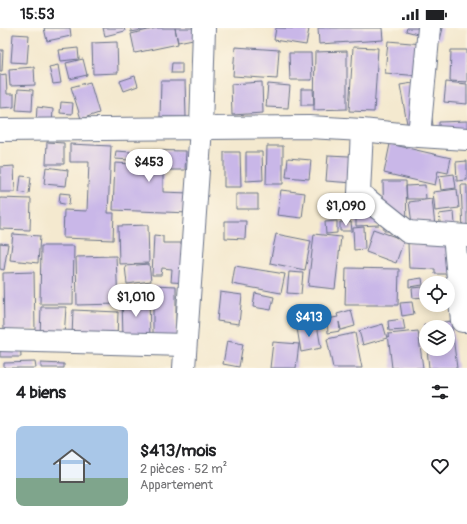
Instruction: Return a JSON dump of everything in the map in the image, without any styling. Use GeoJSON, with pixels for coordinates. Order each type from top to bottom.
{"type":"FeatureCollection","features":[{"type":"Feature","properties":{"kind":"street"},"geometry":{"type":"LineString","coordinates":[[184,368],[201,128],[204,28]]}},
{"type":"Feature","properties":{"kind":"street"},"geometry":{"type":"LineString","coordinates":[[419,136],[429,28]]}},
{"type":"Feature","properties":{"kind":"street"},"geometry":{"type":"LineString","coordinates":[[0,130],[309,127],[467,139]]}},
{"type":"Feature","properties":{"kind":"street"},"geometry":{"type":"LineString","coordinates":[[362,130],[358,193],[408,232],[460,235],[462,320],[467,321]]}},
{"type":"Feature","properties":{"kind":"street"},"geometry":{"type":"LineString","coordinates":[[0,340],[185,345]]}},
{"type":"Feature","properties":{"kind":"building"},"geometry":{"type":"Polygon","coordinates":[[[44,28],[70,28],[71,36],[47,41],[44,28]]]}},
{"type":"Feature","properties":{"kind":"building"},"geometry":{"type":"Polygon","coordinates":[[[103,28],[124,28],[125,31],[105,36],[103,28]]]}},
{"type":"Feature","properties":{"kind":"building"},"geometry":{"type":"Polygon","coordinates":[[[131,28],[147,28],[147,29],[131,32],[131,28]]]}},
{"type":"Feature","properties":{"kind":"building"},"geometry":{"type":"Polygon","coordinates":[[[157,28],[175,28],[178,44],[135,53],[131,34],[157,28]]]}},
{"type":"Feature","properties":{"kind":"building"},"geometry":{"type":"Polygon","coordinates":[[[175,28],[196,28],[198,38],[178,42],[175,28]]]}},
{"type":"Feature","properties":{"kind":"building"},"geometry":{"type":"Polygon","coordinates":[[[276,28],[309,29],[306,45],[274,40],[276,28]]]}},
{"type":"Feature","properties":{"kind":"building"},"geometry":{"type":"Polygon","coordinates":[[[318,28],[382,28],[383,40],[319,44],[318,28]]]}},
{"type":"Feature","properties":{"kind":"building"},"geometry":{"type":"Polygon","coordinates":[[[407,28],[443,28],[440,40],[406,31],[407,28]]]}},
{"type":"Feature","properties":{"kind":"building"},"geometry":{"type":"Polygon","coordinates":[[[13,34],[29,35],[27,63],[11,62],[13,34]]]}},
{"type":"Feature","properties":{"kind":"building"},"geometry":{"type":"Polygon","coordinates":[[[388,41],[434,45],[431,77],[385,73],[388,41]]]}},
{"type":"Feature","properties":{"kind":"building"},"geometry":{"type":"Polygon","coordinates":[[[117,42],[118,73],[93,74],[92,43],[117,42]]]}},
{"type":"Feature","properties":{"kind":"building"},"geometry":{"type":"Polygon","coordinates":[[[235,47],[279,50],[277,79],[233,76],[235,47]]]}},
{"type":"Feature","properties":{"kind":"building"},"geometry":{"type":"Polygon","coordinates":[[[353,47],[378,48],[374,112],[349,111],[353,47]]]}},
{"type":"Feature","properties":{"kind":"building"},"geometry":{"type":"Polygon","coordinates":[[[78,48],[79,59],[61,61],[59,50],[78,48]]]}},
{"type":"Feature","properties":{"kind":"building"},"geometry":{"type":"Polygon","coordinates":[[[0,50],[3,50],[2,71],[0,71],[0,50]]]}},
{"type":"Feature","properties":{"kind":"building"},"geometry":{"type":"Polygon","coordinates":[[[451,50],[467,50],[467,82],[450,81],[451,50]]]}},
{"type":"Feature","properties":{"kind":"building"},"geometry":{"type":"Polygon","coordinates":[[[347,51],[347,109],[314,110],[315,52],[347,51]]]}},
{"type":"Feature","properties":{"kind":"building"},"geometry":{"type":"Polygon","coordinates":[[[289,53],[311,53],[312,80],[290,80],[289,53]]]}},
{"type":"Feature","properties":{"kind":"building"},"geometry":{"type":"Polygon","coordinates":[[[83,59],[87,75],[70,79],[66,63],[83,59]]]}},
{"type":"Feature","properties":{"kind":"building"},"geometry":{"type":"Polygon","coordinates":[[[172,63],[182,63],[182,73],[171,73],[172,63]]]}},
{"type":"Feature","properties":{"kind":"building"},"geometry":{"type":"Polygon","coordinates":[[[58,65],[61,83],[53,84],[49,67],[58,65]]]}},
{"type":"Feature","properties":{"kind":"building"},"geometry":{"type":"Polygon","coordinates":[[[34,67],[35,85],[10,86],[9,69],[34,67]]]}},
{"type":"Feature","properties":{"kind":"building"},"geometry":{"type":"Polygon","coordinates":[[[6,74],[7,94],[14,94],[14,107],[0,108],[0,75],[6,74]]]}},
{"type":"Feature","properties":{"kind":"building"},"geometry":{"type":"Polygon","coordinates":[[[135,76],[138,86],[124,91],[120,81],[135,76]]]}},
{"type":"Feature","properties":{"kind":"building"},"geometry":{"type":"Polygon","coordinates":[[[161,81],[185,81],[186,117],[160,117],[161,81]]]}},
{"type":"Feature","properties":{"kind":"building"},"geometry":{"type":"Polygon","coordinates":[[[426,81],[433,125],[408,129],[400,85],[426,81]]]}},
{"type":"Feature","properties":{"kind":"building"},"geometry":{"type":"Polygon","coordinates":[[[90,82],[99,113],[81,119],[71,87],[90,82]]]}},
{"type":"Feature","properties":{"kind":"building"},"geometry":{"type":"Polygon","coordinates":[[[262,82],[263,113],[232,115],[231,84],[262,82]]]}},
{"type":"Feature","properties":{"kind":"building"},"geometry":{"type":"Polygon","coordinates":[[[446,82],[467,84],[467,104],[444,102],[446,82]]]}},
{"type":"Feature","properties":{"kind":"building"},"geometry":{"type":"Polygon","coordinates":[[[268,84],[290,86],[288,108],[266,107],[268,84]]]}},
{"type":"Feature","properties":{"kind":"building"},"geometry":{"type":"Polygon","coordinates":[[[18,89],[33,90],[32,111],[16,110],[18,89]]]}},
{"type":"Feature","properties":{"kind":"building"},"geometry":{"type":"Polygon","coordinates":[[[301,89],[313,89],[314,105],[301,105],[301,89]]]}},
{"type":"Feature","properties":{"kind":"building"},"geometry":{"type":"Polygon","coordinates":[[[61,102],[73,103],[72,114],[60,113],[61,102]]]}},
{"type":"Feature","properties":{"kind":"building"},"geometry":{"type":"Polygon","coordinates":[[[37,107],[53,109],[52,126],[36,124],[37,107]]]}},
{"type":"Feature","properties":{"kind":"building"},"geometry":{"type":"Polygon","coordinates":[[[467,121],[467,136],[439,137],[439,122],[467,121]]]}},
{"type":"Feature","properties":{"kind":"building"},"geometry":{"type":"Polygon","coordinates":[[[47,142],[64,143],[64,164],[46,164],[47,142]]]}},
{"type":"Feature","properties":{"kind":"building"},"geometry":{"type":"Polygon","coordinates":[[[70,144],[111,146],[108,213],[114,213],[113,240],[63,238],[64,210],[87,211],[89,162],[70,162],[70,144]]]}},
{"type":"Feature","properties":{"kind":"building"},"geometry":{"type":"Polygon","coordinates":[[[390,144],[451,158],[448,173],[438,171],[435,185],[384,173],[390,144]]]}},
{"type":"Feature","properties":{"kind":"building"},"geometry":{"type":"Polygon","coordinates":[[[267,146],[283,146],[283,184],[266,184],[267,146]]]}},
{"type":"Feature","properties":{"kind":"building"},"geometry":{"type":"Polygon","coordinates":[[[134,150],[186,151],[185,170],[163,170],[163,192],[189,193],[189,213],[113,210],[115,163],[133,164],[134,150]]]}},
{"type":"Feature","properties":{"kind":"building"},"geometry":{"type":"Polygon","coordinates":[[[116,151],[131,152],[130,160],[115,159],[116,151]]]}},
{"type":"Feature","properties":{"kind":"building"},"geometry":{"type":"Polygon","coordinates":[[[224,152],[240,152],[241,187],[224,187],[224,152]]]}},
{"type":"Feature","properties":{"kind":"building"},"geometry":{"type":"Polygon","coordinates":[[[246,152],[262,152],[263,180],[246,181],[246,152]]]}},
{"type":"Feature","properties":{"kind":"building"},"geometry":{"type":"Polygon","coordinates":[[[328,155],[369,157],[367,184],[326,181],[328,155]]]}},
{"type":"Feature","properties":{"kind":"building"},"geometry":{"type":"Polygon","coordinates":[[[288,158],[311,160],[309,179],[286,177],[288,158]]]}},
{"type":"Feature","properties":{"kind":"building"},"geometry":{"type":"Polygon","coordinates":[[[467,161],[467,180],[457,181],[456,162],[467,161]]]}},
{"type":"Feature","properties":{"kind":"building"},"geometry":{"type":"Polygon","coordinates":[[[14,166],[15,192],[0,192],[0,167],[14,166]]]}},
{"type":"Feature","properties":{"kind":"building"},"geometry":{"type":"Polygon","coordinates":[[[46,167],[68,170],[66,186],[44,184],[46,167]]]}},
{"type":"Feature","properties":{"kind":"building"},"geometry":{"type":"Polygon","coordinates":[[[454,174],[456,188],[441,190],[439,176],[454,174]]]}},
{"type":"Feature","properties":{"kind":"building"},"geometry":{"type":"Polygon","coordinates":[[[21,176],[31,177],[29,194],[19,192],[21,176]]]}},
{"type":"Feature","properties":{"kind":"building"},"geometry":{"type":"Polygon","coordinates":[[[383,181],[406,181],[407,231],[384,231],[383,181]]]}},
{"type":"Feature","properties":{"kind":"building"},"geometry":{"type":"Polygon","coordinates":[[[425,185],[426,199],[407,199],[406,186],[425,185]]]}},
{"type":"Feature","properties":{"kind":"building"},"geometry":{"type":"Polygon","coordinates":[[[461,185],[467,185],[467,231],[463,231],[461,185]]]}},
{"type":"Feature","properties":{"kind":"building"},"geometry":{"type":"Polygon","coordinates":[[[457,189],[459,208],[435,211],[433,192],[457,189]]]}},
{"type":"Feature","properties":{"kind":"building"},"geometry":{"type":"Polygon","coordinates":[[[281,190],[305,193],[302,218],[277,215],[281,190]]]}},
{"type":"Feature","properties":{"kind":"building"},"geometry":{"type":"Polygon","coordinates":[[[60,193],[70,194],[69,205],[59,203],[60,193]]]}},
{"type":"Feature","properties":{"kind":"building"},"geometry":{"type":"Polygon","coordinates":[[[236,194],[258,194],[258,209],[236,209],[236,194]]]}},
{"type":"Feature","properties":{"kind":"building"},"geometry":{"type":"Polygon","coordinates":[[[329,194],[348,196],[346,212],[327,211],[329,194]]]}},
{"type":"Feature","properties":{"kind":"building"},"geometry":{"type":"Polygon","coordinates":[[[0,198],[31,199],[30,230],[0,229],[0,198]]]}},
{"type":"Feature","properties":{"kind":"building"},"geometry":{"type":"Polygon","coordinates":[[[432,199],[436,235],[414,238],[409,202],[432,199]]]}},
{"type":"Feature","properties":{"kind":"building"},"geometry":{"type":"Polygon","coordinates":[[[378,204],[379,225],[356,226],[356,205],[378,204]]]}},
{"type":"Feature","properties":{"kind":"building"},"geometry":{"type":"Polygon","coordinates":[[[454,212],[456,236],[442,238],[439,214],[454,212]]]}},
{"type":"Feature","properties":{"kind":"building"},"geometry":{"type":"Polygon","coordinates":[[[225,221],[246,221],[245,239],[225,238],[225,221]]]}},
{"type":"Feature","properties":{"kind":"building"},"geometry":{"type":"Polygon","coordinates":[[[337,221],[337,233],[326,234],[325,222],[337,221]]]}},
{"type":"Feature","properties":{"kind":"building"},"geometry":{"type":"Polygon","coordinates":[[[340,222],[351,222],[352,231],[340,231],[340,222]]]}},
{"type":"Feature","properties":{"kind":"building"},"geometry":{"type":"Polygon","coordinates":[[[148,225],[149,263],[119,264],[118,226],[148,225]]]}},
{"type":"Feature","properties":{"kind":"building"},"geometry":{"type":"Polygon","coordinates":[[[364,227],[365,249],[354,250],[353,228],[364,227]]]}},
{"type":"Feature","properties":{"kind":"building"},"geometry":{"type":"Polygon","coordinates":[[[373,229],[404,240],[396,263],[366,252],[373,229]]]}},
{"type":"Feature","properties":{"kind":"building"},"geometry":{"type":"Polygon","coordinates":[[[13,234],[40,236],[38,263],[10,260],[13,234]]]}},
{"type":"Feature","properties":{"kind":"building"},"geometry":{"type":"Polygon","coordinates":[[[276,234],[311,241],[305,270],[270,263],[276,234]]]}},
{"type":"Feature","properties":{"kind":"building"},"geometry":{"type":"Polygon","coordinates":[[[314,234],[341,237],[335,289],[308,286],[314,234]]]}},
{"type":"Feature","properties":{"kind":"building"},"geometry":{"type":"Polygon","coordinates":[[[154,235],[163,236],[163,243],[189,243],[188,283],[171,282],[172,269],[162,268],[161,275],[152,275],[154,235]]]}},
{"type":"Feature","properties":{"kind":"building"},"geometry":{"type":"Polygon","coordinates":[[[0,243],[8,244],[4,270],[0,269],[0,243]]]}},
{"type":"Feature","properties":{"kind":"building"},"geometry":{"type":"Polygon","coordinates":[[[408,243],[456,244],[456,274],[435,274],[435,269],[409,268],[408,243]]]}},
{"type":"Feature","properties":{"kind":"building"},"geometry":{"type":"Polygon","coordinates":[[[41,246],[74,246],[73,304],[40,304],[41,246]]]}},
{"type":"Feature","properties":{"kind":"building"},"geometry":{"type":"Polygon","coordinates":[[[116,256],[118,304],[77,305],[76,257],[116,256]]]}},
{"type":"Feature","properties":{"kind":"building"},"geometry":{"type":"Polygon","coordinates":[[[149,264],[151,281],[127,284],[125,266],[149,264]]]}},
{"type":"Feature","properties":{"kind":"building"},"geometry":{"type":"Polygon","coordinates":[[[235,266],[285,274],[281,293],[232,284],[235,266]]]}},
{"type":"Feature","properties":{"kind":"building"},"geometry":{"type":"Polygon","coordinates":[[[346,268],[399,269],[398,305],[345,305],[346,268]]]}},
{"type":"Feature","properties":{"kind":"building"},"geometry":{"type":"Polygon","coordinates":[[[34,272],[35,330],[4,331],[3,273],[34,272]]]}},
{"type":"Feature","properties":{"kind":"building"},"geometry":{"type":"Polygon","coordinates":[[[289,272],[303,273],[301,294],[287,293],[289,272]]]}},
{"type":"Feature","properties":{"kind":"building"},"geometry":{"type":"Polygon","coordinates":[[[419,278],[419,286],[409,287],[409,280],[419,278]]]}},
{"type":"Feature","properties":{"kind":"building"},"geometry":{"type":"Polygon","coordinates":[[[153,285],[176,286],[176,339],[153,337],[153,285]]]}},
{"type":"Feature","properties":{"kind":"building"},"geometry":{"type":"Polygon","coordinates":[[[135,287],[136,295],[120,296],[119,288],[135,287]]]}},
{"type":"Feature","properties":{"kind":"building"},"geometry":{"type":"Polygon","coordinates":[[[419,287],[419,298],[413,298],[412,288],[419,287]]]}},
{"type":"Feature","properties":{"kind":"building"},"geometry":{"type":"Polygon","coordinates":[[[220,292],[242,295],[239,324],[217,321],[220,292]]]}},
{"type":"Feature","properties":{"kind":"building"},"geometry":{"type":"Polygon","coordinates":[[[255,293],[274,297],[271,310],[253,307],[255,293]]]}},
{"type":"Feature","properties":{"kind":"building"},"geometry":{"type":"Polygon","coordinates":[[[149,296],[150,338],[123,339],[122,297],[149,296]]]}},
{"type":"Feature","properties":{"kind":"building"},"geometry":{"type":"Polygon","coordinates":[[[412,302],[414,314],[402,316],[400,303],[412,302]]]}},
{"type":"Feature","properties":{"kind":"building"},"geometry":{"type":"Polygon","coordinates":[[[41,307],[66,307],[64,338],[40,337],[41,307]]]}},
{"type":"Feature","properties":{"kind":"building"},"geometry":{"type":"Polygon","coordinates":[[[73,310],[118,312],[117,339],[72,338],[73,310]]]}},
{"type":"Feature","properties":{"kind":"building"},"geometry":{"type":"Polygon","coordinates":[[[351,310],[355,326],[341,330],[339,322],[340,331],[328,333],[327,319],[338,317],[337,314],[351,310]]]}},
{"type":"Feature","properties":{"kind":"building"},"geometry":{"type":"Polygon","coordinates":[[[403,319],[405,330],[389,331],[388,321],[403,319]]]}},
{"type":"Feature","properties":{"kind":"building"},"geometry":{"type":"Polygon","coordinates":[[[317,324],[321,348],[301,352],[297,328],[317,324]]]}},
{"type":"Feature","properties":{"kind":"building"},"geometry":{"type":"Polygon","coordinates":[[[383,324],[387,338],[363,345],[359,331],[383,324]]]}},
{"type":"Feature","properties":{"kind":"building"},"geometry":{"type":"Polygon","coordinates":[[[418,331],[419,356],[421,356],[423,368],[392,368],[388,334],[418,331]]]}},
{"type":"Feature","properties":{"kind":"building"},"geometry":{"type":"Polygon","coordinates":[[[355,333],[362,368],[333,368],[327,339],[355,333]]]}},
{"type":"Feature","properties":{"kind":"building"},"geometry":{"type":"Polygon","coordinates":[[[20,336],[21,357],[0,357],[0,337],[20,336]]]}},
{"type":"Feature","properties":{"kind":"building"},"geometry":{"type":"Polygon","coordinates":[[[227,341],[243,344],[239,367],[223,364],[227,341]]]}},
{"type":"Feature","properties":{"kind":"building"},"geometry":{"type":"Polygon","coordinates":[[[273,342],[299,344],[296,368],[270,368],[273,342]]]}},
{"type":"Feature","properties":{"kind":"building"},"geometry":{"type":"Polygon","coordinates":[[[455,352],[457,368],[429,368],[428,356],[455,356],[455,352]]]}},
{"type":"Feature","properties":{"kind":"building"},"geometry":{"type":"Polygon","coordinates":[[[35,362],[36,368],[4,368],[4,363],[35,362]]]}},
{"type":"Feature","properties":{"kind":"building"},"geometry":{"type":"Polygon","coordinates":[[[41,363],[64,364],[64,368],[41,368],[41,363]]]}}]}
